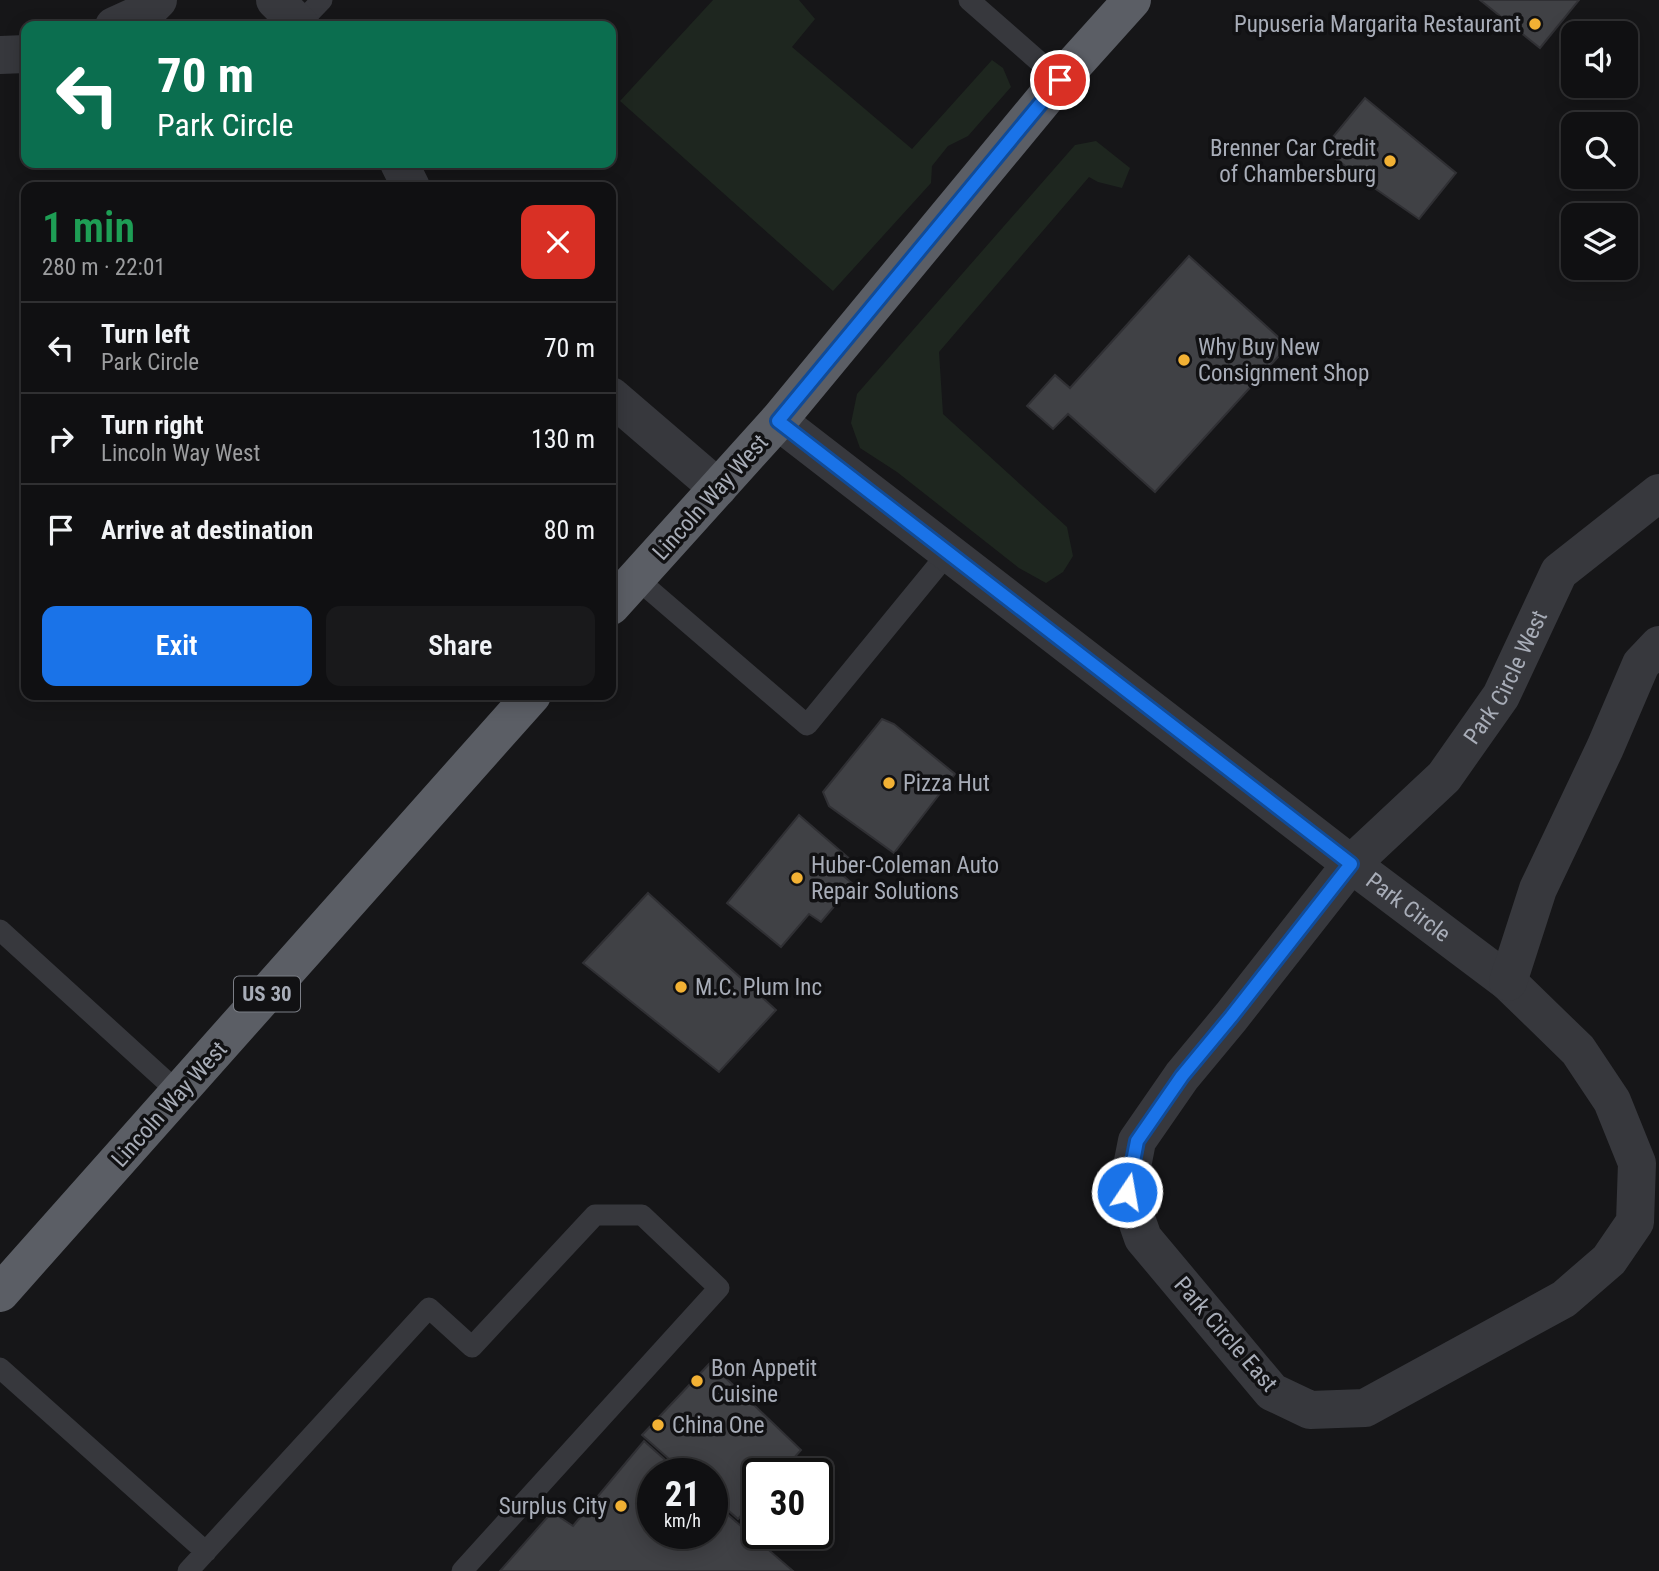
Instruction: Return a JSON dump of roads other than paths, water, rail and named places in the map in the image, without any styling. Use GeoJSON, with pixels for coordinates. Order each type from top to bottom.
{"type":"FeatureCollection","features":[{"type":"Feature","properties":{"kind":"highway","name":"Lincoln Way West"},"geometry":{"type":"LineString","coordinates":[[616,601],[778,421],[1060,80],[1132,0]]}},
{"type":"Feature","properties":{"kind":"highway","name":"Lincoln Way West"},"geometry":{"type":"LineString","coordinates":[[0,1293],[528,700]]}},
{"type":"Feature","properties":{"kind":"street"},"geometry":{"type":"LineString","coordinates":[[125,21],[147,11],[158,0]]}},
{"type":"Feature","properties":{"kind":"street"},"geometry":{"type":"LineString","coordinates":[[0,55],[21,54]]}},
{"type":"Feature","properties":{"kind":"street"},"geometry":{"type":"LineString","coordinates":[[616,400],[718,488]]}},
{"type":"Feature","properties":{"kind":"street","name":"Park Circle"},"geometry":{"type":"LineString","coordinates":[[778,421],[1351,864],[1508,982]]}},
{"type":"Feature","properties":{"kind":"street","name":"Park Circle West"},"geometry":{"type":"LineString","coordinates":[[1351,864],[1444,777],[1501,696],[1559,572],[1659,493]]}},
{"type":"Feature","properties":{"kind":"street"},"geometry":{"type":"LineString","coordinates":[[1508,982],[1538,889],[1605,748],[1641,664],[1659,645]]}},
{"type":"Feature","properties":{"kind":"street","name":"Park Circle East"},"geometry":{"type":"LineString","coordinates":[[1351,864],[1182,1076],[1137,1141],[1127,1192],[1143,1238],[1272,1392],[1310,1410],[1365,1408],[1564,1299],[1609,1261],[1634,1222],[1637,1163],[1612,1101],[1578,1050],[1508,982]]}},
{"type":"Feature","properties":{"kind":"lane"},"geometry":{"type":"LineString","coordinates":[[969,0],[1060,80]]}},
{"type":"Feature","properties":{"kind":"lane"},"geometry":{"type":"LineString","coordinates":[[636,578],[807,724],[948,552]]}},
{"type":"Feature","properties":{"kind":"lane"},"geometry":{"type":"LineString","coordinates":[[0,930],[179,1093]]}},
{"type":"Feature","properties":{"kind":"lane"},"geometry":{"type":"LineString","coordinates":[[188,1571],[429,1308],[472,1347],[595,1215],[642,1215],[719,1288],[462,1571]]}},
{"type":"Feature","properties":{"kind":"lane"},"geometry":{"type":"LineString","coordinates":[[0,1368],[206,1552]]}},
{"type":"Feature","properties":{"kind":"place","name":"Pupuseria Margarita Restaurant"},"geometry":{"type":"Point","coordinates":[1535,24]}},
{"type":"Feature","properties":{"kind":"place","name":"Brenner Car Credit of Chambersburg"},"geometry":{"type":"Point","coordinates":[1390,161]}},
{"type":"Feature","properties":{"kind":"place","name":"Why Buy New Consignment Shop"},"geometry":{"type":"Point","coordinates":[1184,360]}},
{"type":"Feature","properties":{"kind":"place","name":"Pizza Hut"},"geometry":{"type":"Point","coordinates":[889,783]}},
{"type":"Feature","properties":{"kind":"place","name":"Huber-Coleman Auto Repair Solutions"},"geometry":{"type":"Point","coordinates":[797,878]}},
{"type":"Feature","properties":{"kind":"place","name":"M.C. Plum Inc"},"geometry":{"type":"Point","coordinates":[681,987]}},
{"type":"Feature","properties":{"kind":"place","name":"Bon Appetit Cuisine"},"geometry":{"type":"Point","coordinates":[697,1381]}},
{"type":"Feature","properties":{"kind":"place","name":"China One"},"geometry":{"type":"Point","coordinates":[658,1425]}},
{"type":"Feature","properties":{"kind":"place","name":"Surplus City"},"geometry":{"type":"Point","coordinates":[621,1506]}}]}
